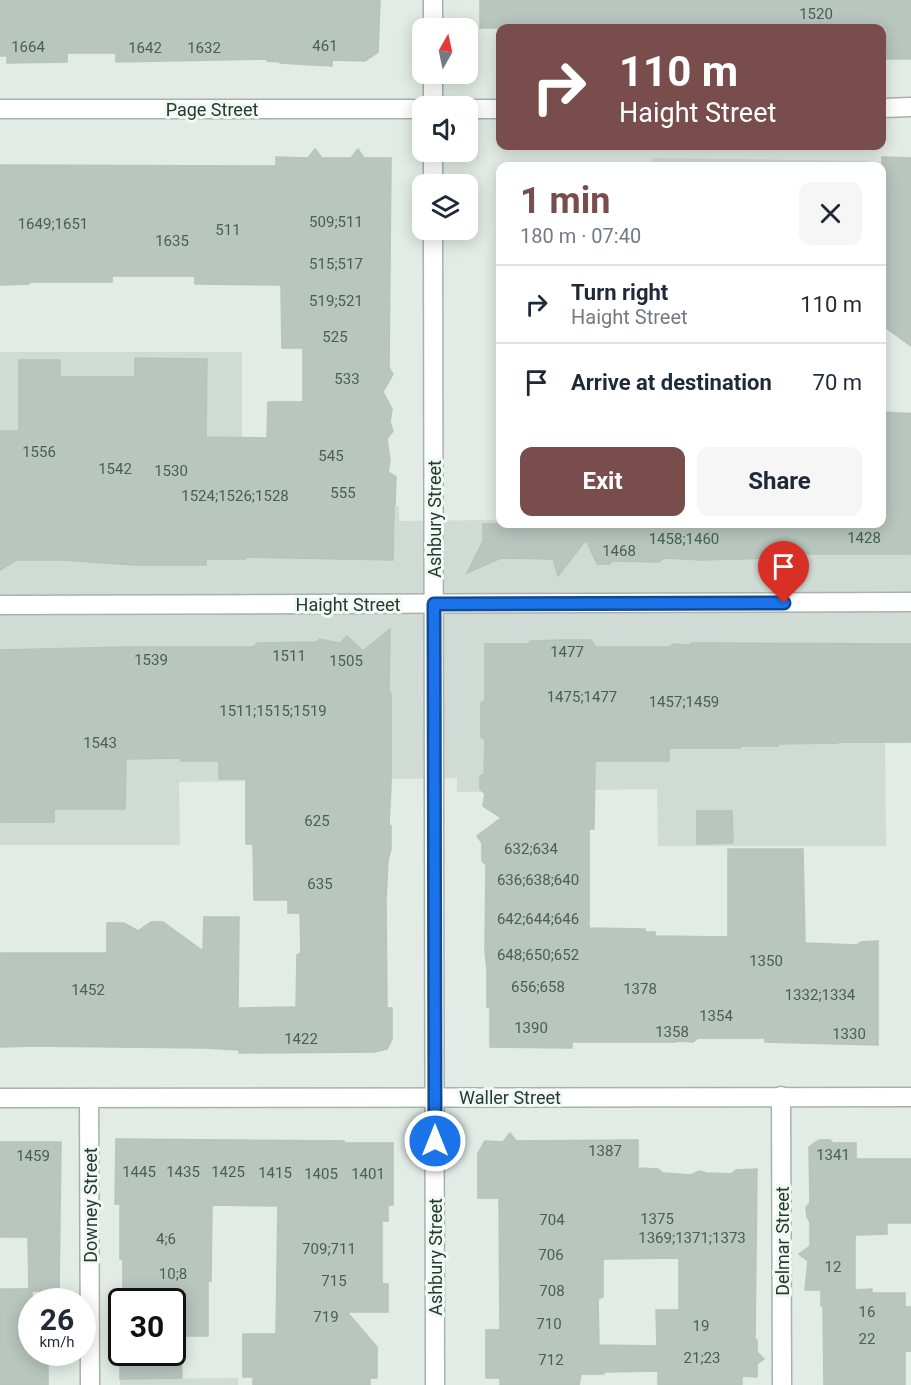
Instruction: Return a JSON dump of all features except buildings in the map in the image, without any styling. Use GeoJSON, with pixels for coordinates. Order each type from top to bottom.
{"type":"FeatureCollection","features":[{"type":"Feature","properties":{"kind":"street"},"geometry":{"type":"LineString","coordinates":[[433,0],[433,18]]}},
{"type":"Feature","properties":{"kind":"street"},"geometry":{"type":"LineString","coordinates":[[886,108],[911,108]]}},
{"type":"Feature","properties":{"kind":"street","name":"Page Street"},"geometry":{"type":"LineString","coordinates":[[0,110],[412,109]]}},
{"type":"Feature","properties":{"kind":"street"},"geometry":{"type":"LineString","coordinates":[[478,109],[496,109]]}},
{"type":"Feature","properties":{"kind":"street","name":"Ashbury Street"},"geometry":{"type":"LineString","coordinates":[[433,240],[435,1385]]}},
{"type":"Feature","properties":{"kind":"street","name":"Haight Street"},"geometry":{"type":"LineString","coordinates":[[0,605],[911,603]]}},
{"type":"Feature","properties":{"kind":"street","name":"Delmar Street"},"geometry":{"type":"LineString","coordinates":[[781,1096],[782,1385]]}},
{"type":"Feature","properties":{"kind":"street","name":"Waller Street"},"geometry":{"type":"LineString","coordinates":[[0,1098],[911,1097]]}},
{"type":"Feature","properties":{"kind":"street","name":"Downey Street"},"geometry":{"type":"LineString","coordinates":[[89,1098],[90,1385]]}},
{"type":"Feature","properties":{"kind":"shaded area"},"geometry":{"type":"Polygon","coordinates":[[[652,158],[867,161],[867,162],[652,162],[652,158]]]}},
{"type":"Feature","properties":{"kind":"shaded area"},"geometry":{"type":"Polygon","coordinates":[[[0,352],[242,352],[242,505],[399,506],[399,521],[496,520],[496,528],[886,528],[886,412],[911,412],[911,736],[885,736],[886,846],[658,846],[657,789],[457,792],[457,778],[179,782],[180,845],[0,845],[0,352]]]}},
{"type":"Feature","properties":{"kind":"shaded area"},"geometry":{"type":"Polygon","coordinates":[[[238,1378],[238,1385],[120,1385],[120,1379],[238,1378]]]}},
{"type":"Feature","properties":{"kind":"route"},"geometry":{"type":"LineString","coordinates":[[435,1141],[434,604],[784,603]]}}]}
